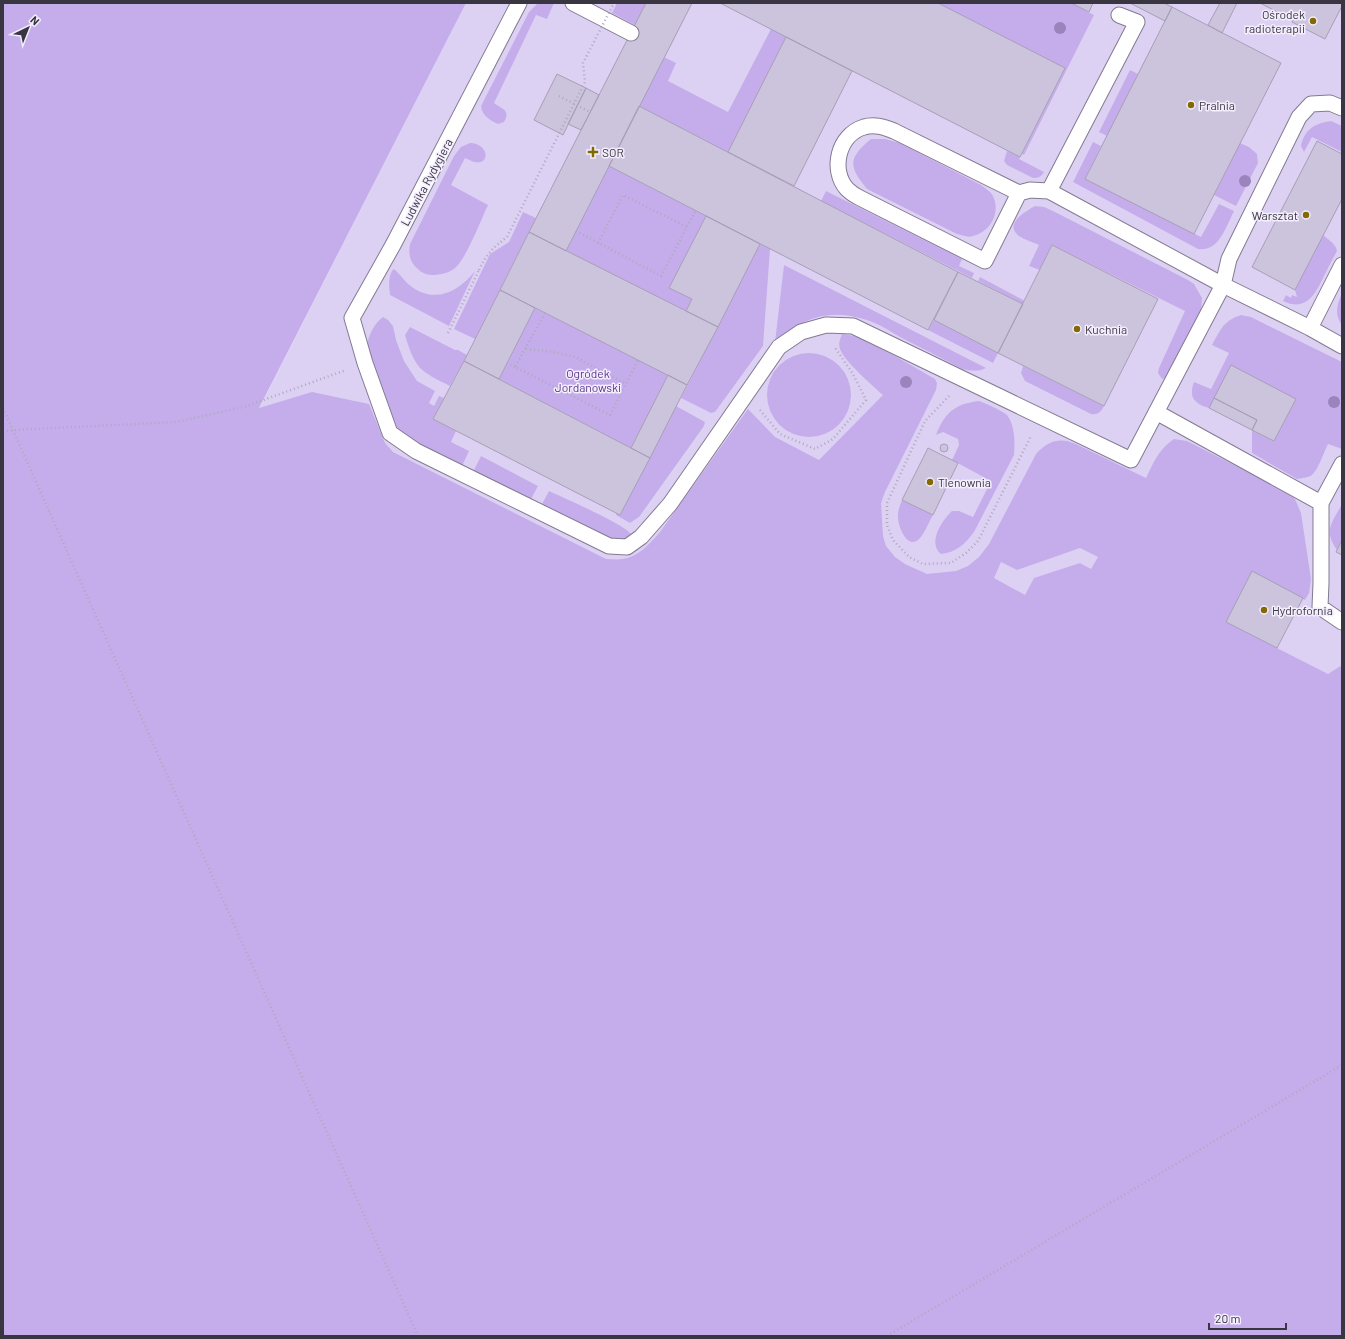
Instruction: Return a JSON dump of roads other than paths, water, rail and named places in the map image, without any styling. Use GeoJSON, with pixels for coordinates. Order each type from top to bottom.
{"type":"FeatureCollection","features":[{"type":"Feature","properties":{"kind":"lane","name":"Ludwika Rydygiera"},"geometry":{"type":"LineString","coordinates":[[519,3],[401,230],[352,318],[365,363],[390,433],[416,451],[609,546],[627,547],[641,537],[670,504],[779,347],[801,332],[826,325],[853,326],[1131,460],[1156,412]]}},
{"type":"Feature","properties":{"kind":"lane"},"geometry":{"type":"LineString","coordinates":[[573,3],[631,33]]}},
{"type":"Feature","properties":{"kind":"lane"},"geometry":{"type":"LineString","coordinates":[[1049,191],[1137,22],[1119,15]]}},
{"type":"Feature","properties":{"kind":"lane"},"geometry":{"type":"LineString","coordinates":[[1321,503],[1156,412],[1223,285],[1228,259],[1299,117],[1311,104],[1330,103],[1342,108]]}},
{"type":"Feature","properties":{"kind":"lane"},"geometry":{"type":"LineString","coordinates":[[1019,193],[985,261],[860,198],[847,189],[839,175],[837,161],[842,146],[851,134],[863,127],[879,126],[894,131],[1019,193],[1030,190],[1049,191],[1223,285],[1310,328],[1342,346]]}},
{"type":"Feature","properties":{"kind":"lane"},"geometry":{"type":"LineString","coordinates":[[1310,328],[1342,265]]}},
{"type":"Feature","properties":{"kind":"lane"},"geometry":{"type":"LineString","coordinates":[[1342,464],[1321,503],[1320,607],[1342,622]]}},
{"type":"Feature","properties":{"kind":"place","name":"Ośrodek radioterapii"},"geometry":{"type":"Point","coordinates":[1313,21]}},
{"type":"Feature","properties":{"kind":"place","name":"Pralnia"},"geometry":{"type":"Point","coordinates":[1191,105]}},
{"type":"Feature","properties":{"kind":"place","name":"SOR"},"geometry":{"type":"Point","coordinates":[593,152]}},
{"type":"Feature","properties":{"kind":"place","name":"Warsztat"},"geometry":{"type":"Point","coordinates":[1306,215]}},
{"type":"Feature","properties":{"kind":"place","name":"Kuchnia"},"geometry":{"type":"Point","coordinates":[1077,329]}},
{"type":"Feature","properties":{"kind":"place","name":"Tlenownia"},"geometry":{"type":"Point","coordinates":[930,482]}},
{"type":"Feature","properties":{"kind":"place","name":"Hydrofornia"},"geometry":{"type":"Point","coordinates":[1264,610]}},
{"type":"Feature","properties":{"kind":"park label","name":"Ogródek Jordanowski"},"geometry":{"type":"Point","coordinates":[588,380]}}]}
